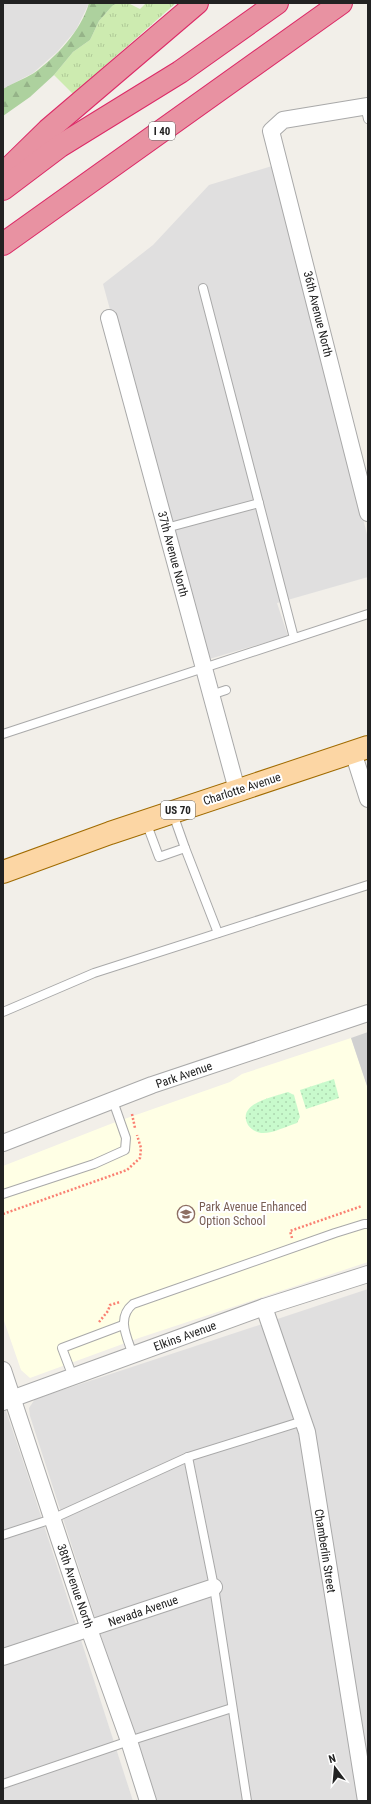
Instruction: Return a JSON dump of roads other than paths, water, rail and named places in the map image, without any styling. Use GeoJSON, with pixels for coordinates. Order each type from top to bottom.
{"type":"FeatureCollection","features":[{"type":"Feature","properties":{"kind":"highway"},"geometry":{"type":"LineString","coordinates":[[3,174],[48,130],[197,3]]}},
{"type":"Feature","properties":{"kind":"highway"},"geometry":{"type":"LineString","coordinates":[[3,188],[60,146],[180,72],[277,3]]}},
{"type":"Feature","properties":{"kind":"highway","name":"I 40"},"geometry":{"type":"LineString","coordinates":[[3,244],[341,3]]}},
{"type":"Feature","properties":{"kind":"highway"},"geometry":{"type":"LineString","coordinates":[[320,18],[345,3]]}},
{"type":"Feature","properties":{"kind":"main road","name":"Charlotte Avenue"},"geometry":{"type":"LineString","coordinates":[[3,872],[146,821],[360,750]]}},
{"type":"Feature","properties":{"kind":"street","name":"36th Avenue North"},"geometry":{"type":"LineString","coordinates":[[367,110],[283,120],[271,131],[368,513]]}},
{"type":"Feature","properties":{"kind":"street","name":"37th Avenue North"},"geometry":{"type":"LineString","coordinates":[[109,318],[237,790]]}},
{"type":"Feature","properties":{"kind":"street"},"geometry":{"type":"LineString","coordinates":[[360,750],[368,799]]}},
{"type":"Feature","properties":{"kind":"street","name":"Park Avenue"},"geometry":{"type":"LineString","coordinates":[[3,1144],[152,1085],[368,1013]]}},
{"type":"Feature","properties":{"kind":"street","name":"Elkins Avenue"},"geometry":{"type":"LineString","coordinates":[[8,1401],[264,1307],[368,1274]]}},
{"type":"Feature","properties":{"kind":"street","name":"Chamberlin Street"},"geometry":{"type":"LineString","coordinates":[[264,1307],[307,1432],[366,1801]]}},
{"type":"Feature","properties":{"kind":"street","name":"38th Avenue North"},"geometry":{"type":"LineString","coordinates":[[3,1370],[8,1401],[52,1519],[89,1629],[129,1740],[148,1801]]}},
{"type":"Feature","properties":{"kind":"street","name":"Nevada Avenue"},"geometry":{"type":"LineString","coordinates":[[3,1658],[214,1587]]}},
{"type":"Feature","properties":{"kind":"lane"},"geometry":{"type":"LineString","coordinates":[[203,288],[294,638]]}},
{"type":"Feature","properties":{"kind":"lane"},"geometry":{"type":"LineString","coordinates":[[166,528],[259,503]]}},
{"type":"Feature","properties":{"kind":"lane"},"geometry":{"type":"LineString","coordinates":[[3,734],[368,614]]}},
{"type":"Feature","properties":{"kind":"lane"},"geometry":{"type":"LineString","coordinates":[[211,695],[226,690]]}},
{"type":"Feature","properties":{"kind":"lane"},"geometry":{"type":"LineString","coordinates":[[173,812],[185,848],[218,933]]}},
{"type":"Feature","properties":{"kind":"lane"},"geometry":{"type":"LineString","coordinates":[[146,821],[159,857],[185,848]]}},
{"type":"Feature","properties":{"kind":"lane"},"geometry":{"type":"LineString","coordinates":[[3,1012],[94,972],[368,885]]}},
{"type":"Feature","properties":{"kind":"lane"},"geometry":{"type":"LineString","coordinates":[[3,1194],[94,1164],[124,1150],[126,1138],[113,1101]]}},
{"type":"Feature","properties":{"kind":"lane"},"geometry":{"type":"LineString","coordinates":[[133,1355],[123,1325],[127,1309],[134,1304],[335,1233],[368,1224]]}},
{"type":"Feature","properties":{"kind":"lane"},"geometry":{"type":"LineString","coordinates":[[73,1377],[62,1348],[123,1325]]}},
{"type":"Feature","properties":{"kind":"lane"},"geometry":{"type":"LineString","coordinates":[[3,1535],[52,1519],[188,1457],[303,1421]]}},
{"type":"Feature","properties":{"kind":"lane"},"geometry":{"type":"LineString","coordinates":[[188,1457],[214,1587],[247,1801]]}},
{"type":"Feature","properties":{"kind":"lane"},"geometry":{"type":"LineString","coordinates":[[3,1784],[129,1740],[232,1708]]}},
{"type":"Feature","properties":{"kind":"place","name":"Park Avenue Enhanced Option School"},"geometry":{"type":"Point","coordinates":[186,1214]}}]}
